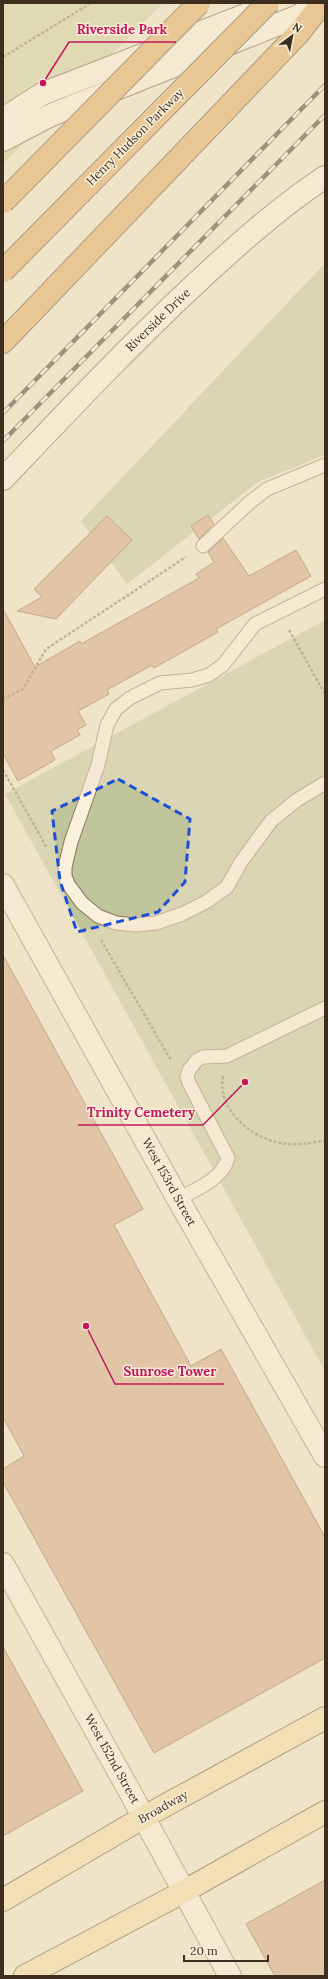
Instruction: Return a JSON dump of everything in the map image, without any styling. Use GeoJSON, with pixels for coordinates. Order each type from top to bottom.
{"type":"FeatureCollection","features":[{"type":"Feature","properties":{"kind":"highway"},"geometry":{"type":"LineString","coordinates":[[3,202],[199,3]]}},
{"type":"Feature","properties":{"kind":"highway","name":"Henry Hudson Parkway"},"geometry":{"type":"LineString","coordinates":[[3,272],[268,3]]}},
{"type":"Feature","properties":{"kind":"highway"},"geometry":{"type":"LineString","coordinates":[[3,342],[298,34],[322,5]]}},
{"type":"Feature","properties":{"kind":"main road","name":"Broadway"},"geometry":{"type":"LineString","coordinates":[[3,1900],[144,1817],[325,1718]]}},
{"type":"Feature","properties":{"kind":"main road"},"geometry":{"type":"LineString","coordinates":[[25,1976],[183,1892],[325,1812]]}},
{"type":"Feature","properties":{"kind":"street"},"geometry":{"type":"LineString","coordinates":[[3,119],[42,94],[276,3]]}},
{"type":"Feature","properties":{"kind":"street"},"geometry":{"type":"LineString","coordinates":[[3,140],[50,115],[296,17],[322,5]]}},
{"type":"Feature","properties":{"kind":"street","name":"Riverside Drive"},"geometry":{"type":"LineString","coordinates":[[3,479],[146,331],[238,244],[293,198],[325,177]]}},
{"type":"Feature","properties":{"kind":"street","name":"West 153rd Street"},"geometry":{"type":"LineString","coordinates":[[3,885],[178,1199],[325,1456]]}},
{"type":"Feature","properties":{"kind":"street","name":"West 152nd Street"},"geometry":{"type":"LineString","coordinates":[[3,1564],[144,1817],[183,1892],[230,1976]]}},
{"type":"Feature","properties":{"kind":"lane"},"geometry":{"type":"LineString","coordinates":[[203,546],[249,503],[267,489],[325,465]]}},
{"type":"Feature","properties":{"kind":"lane"},"geometry":{"type":"LineString","coordinates":[[325,589],[255,624],[223,665],[209,675],[192,680],[160,683],[130,698],[116,709],[107,725],[98,765],[71,842],[65,867],[65,876],[68,884],[82,903],[98,916],[116,924],[136,925],[156,923],[182,914],[206,902],[227,887],[241,862],[271,821],[297,800],[325,783]]}},
{"type":"Feature","properties":{"kind":"lane"},"geometry":{"type":"LineString","coordinates":[[178,1199],[215,1178],[226,1166],[228,1158],[189,1083],[187,1077],[189,1070],[197,1060],[203,1057],[227,1056],[325,1008]]}},
{"type":"Feature","properties":{"kind":"path"},"geometry":{"type":"LineString","coordinates":[[3,57],[91,3]]}},
{"type":"Feature","properties":{"kind":"path"},"geometry":{"type":"LineString","coordinates":[[3,699],[23,689],[46,649],[203,546]]}},
{"type":"Feature","properties":{"kind":"path"},"geometry":{"type":"LineString","coordinates":[[278,612],[325,694]]}},
{"type":"Feature","properties":{"kind":"path"},"geometry":{"type":"LineString","coordinates":[[227,1056],[222,1082],[224,1096],[230,1110],[245,1126],[276,1142],[298,1144],[325,1140]]}},
{"type":"Feature","properties":{"kind":"highlighted area"},"geometry":{"type":"Polygon","coordinates":[[[118,779],[190,819],[185,882],[158,912],[77,932],[60,881],[52,811],[118,779]]]}},
{"type":"Feature","properties":{"kind":"green space"},"geometry":{"type":"Polygon","coordinates":[[[3,3],[163,3],[3,164],[3,3]]]}},
{"type":"Feature","properties":{"kind":"green space"},"geometry":{"type":"Polygon","coordinates":[[[325,263],[325,455],[258,482],[127,584],[81,521],[325,263]]]}},
{"type":"Feature","properties":{"kind":"green space"},"geometry":{"type":"Polygon","coordinates":[[[325,620],[325,1371],[5,794],[325,620]]]}},
{"type":"Feature","properties":{"kind":"building"},"geometry":{"type":"Polygon","coordinates":[[[208,515],[214,524],[199,539],[191,526],[208,515]]]}},
{"type":"Feature","properties":{"kind":"building"},"geometry":{"type":"Polygon","coordinates":[[[107,516],[132,540],[56,619],[17,611],[42,597],[34,589],[107,516]]]}},
{"type":"Feature","properties":{"kind":"building"},"geometry":{"type":"Polygon","coordinates":[[[223,538],[249,576],[296,550],[311,576],[216,629],[218,632],[154,668],[152,665],[107,690],[109,694],[78,711],[86,725],[77,730],[80,735],[51,751],[55,760],[18,781],[3,753],[3,609],[35,667],[80,641],[81,644],[199,578],[196,574],[214,562],[208,552],[223,538]]]}},
{"type":"Feature","properties":{"kind":"building"},"geometry":{"type":"Polygon","coordinates":[[[3,955],[143,1209],[114,1225],[191,1366],[221,1349],[325,1537],[325,1658],[154,1753],[3,1482],[3,1469],[24,1456],[3,1417],[3,955]]]}},
{"type":"Feature","properties":{"kind":"building"},"geometry":{"type":"Polygon","coordinates":[[[3,1647],[83,1791],[3,1836],[3,1647]]]}},
{"type":"Feature","properties":{"kind":"building"},"geometry":{"type":"Polygon","coordinates":[[[325,1880],[325,1976],[275,1976],[246,1924],[325,1880]]]}},
{"type":"Feature","properties":{"kind":"railway"},"geometry":{"type":"LineString","coordinates":[[3,413],[325,85]]}},
{"type":"Feature","properties":{"kind":"railway"},"geometry":{"type":"LineString","coordinates":[[3,441],[325,115]]}},
{"type":"Feature","properties":{"kind":"place","name":"Riverside Park"},"geometry":{"type":"Point","coordinates":[43,83]}},
{"type":"Feature","properties":{"kind":"place","name":"Trinity Cemetery"},"geometry":{"type":"Point","coordinates":[245,1082]}},
{"type":"Feature","properties":{"kind":"place","name":"Sunrose Tower"},"geometry":{"type":"Point","coordinates":[86,1326]}}]}
